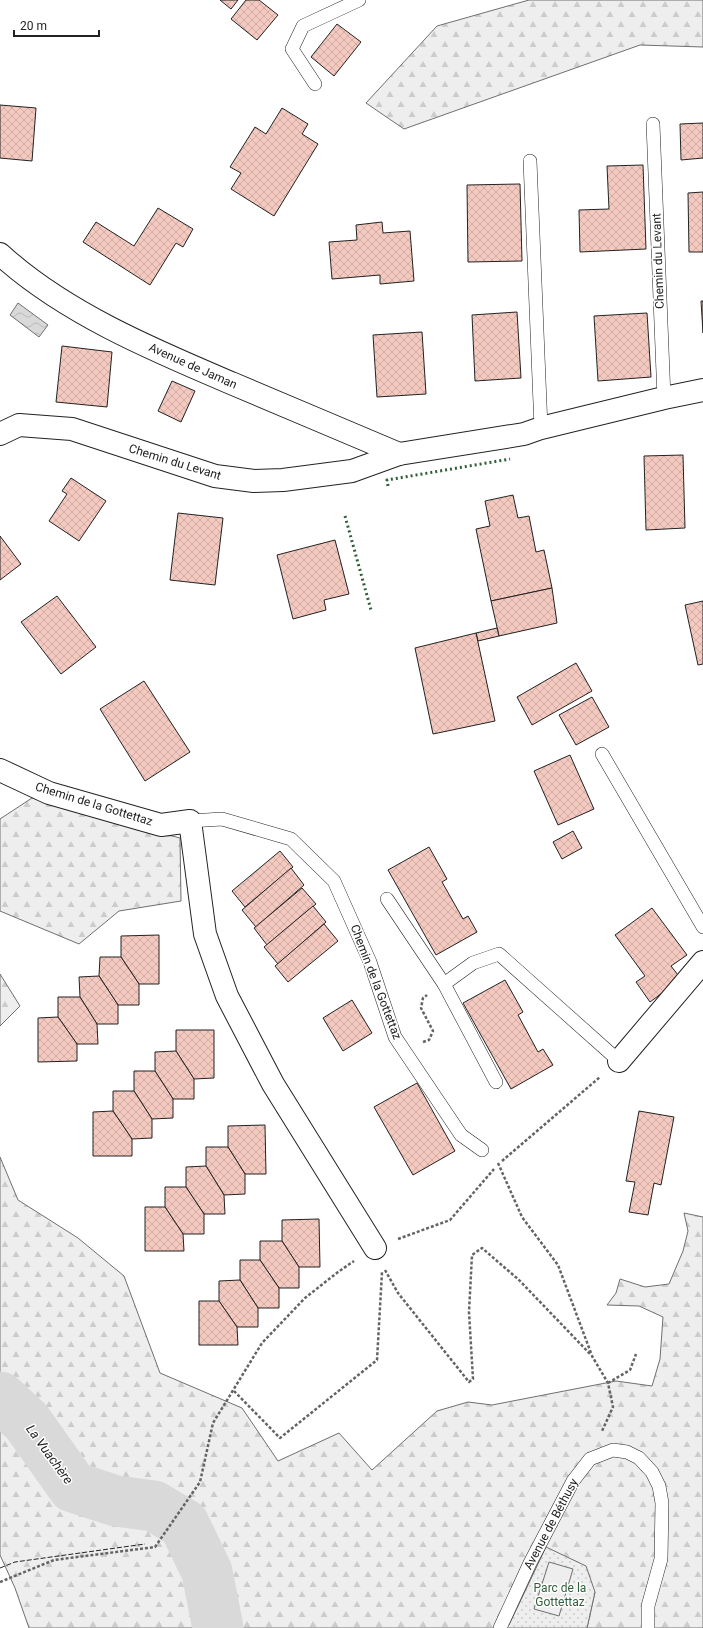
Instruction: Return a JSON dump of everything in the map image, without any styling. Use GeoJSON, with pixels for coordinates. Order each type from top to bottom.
{"type":"FeatureCollection","features":[{"type":"Feature","properties":{"kind":"street","name":"Avenue de Jaman"},"geometry":{"type":"LineString","coordinates":[[0,254],[21,274],[85,315],[178,360],[399,454]]}},
{"type":"Feature","properties":{"kind":"street","name":"Chemin du Levant"},"geometry":{"type":"LineString","coordinates":[[0,434],[19,426],[72,429],[215,476],[254,481],[283,480],[352,471],[399,454],[524,434],[541,428],[703,390]]}},
{"type":"Feature","properties":{"kind":"street","name":"Chemin de la Gottettaz"},"geometry":{"type":"LineString","coordinates":[[0,770],[48,793],[161,825],[190,821]]}},
{"type":"Feature","properties":{"kind":"street"},"geometry":{"type":"LineString","coordinates":[[190,821],[205,934],[227,996],[274,1084],[375,1248]]}},
{"type":"Feature","properties":{"kind":"street"},"geometry":{"type":"LineString","coordinates":[[619,1061],[703,962]]}},
{"type":"Feature","properties":{"kind":"lane"},"geometry":{"type":"LineString","coordinates":[[315,84],[292,49],[303,26],[359,0]]}},
{"type":"Feature","properties":{"kind":"lane","name":"Chemin du Levant"},"geometry":{"type":"LineString","coordinates":[[653,124],[664,398]]}},
{"type":"Feature","properties":{"kind":"lane"},"geometry":{"type":"LineString","coordinates":[[530,161],[541,428]]}},
{"type":"Feature","properties":{"kind":"lane"},"geometry":{"type":"LineString","coordinates":[[602,754],[703,927]]}},
{"type":"Feature","properties":{"kind":"lane","name":"Chemin de la Gottettaz"},"geometry":{"type":"LineString","coordinates":[[190,821],[222,819],[291,839],[334,880],[370,962],[395,1037],[461,1134],[482,1150]]}},
{"type":"Feature","properties":{"kind":"lane"},"geometry":{"type":"LineString","coordinates":[[388,899],[444,984],[496,1082]]}},
{"type":"Feature","properties":{"kind":"lane"},"geometry":{"type":"LineString","coordinates":[[444,984],[473,963],[498,954],[619,1061]]}},
{"type":"Feature","properties":{"kind":"lane"},"geometry":{"type":"LineString","coordinates":[[590,1459],[613,1450],[627,1452],[638,1458],[652,1472],[659,1486],[662,1503],[661,1559],[648,1606],[648,1628]]}},
{"type":"Feature","properties":{"kind":"lane","name":"Avenue de Béthusy"},"geometry":{"type":"LineString","coordinates":[[500,1628],[530,1563],[573,1481],[590,1459]]}},
{"type":"Feature","properties":{"kind":"path"},"geometry":{"type":"LineString","coordinates":[[401,1047],[429,1040],[433,1031],[421,1008],[423,998],[444,984]]}},
{"type":"Feature","properties":{"kind":"path"},"geometry":{"type":"LineString","coordinates":[[0,1582],[54,1560],[155,1547],[200,1482],[213,1423],[234,1391],[262,1342],[300,1304],[338,1272],[375,1248],[450,1220],[498,1164],[619,1061]]}},
{"type":"Feature","properties":{"kind":"path"},"geometry":{"type":"LineString","coordinates":[[482,1150],[498,1164],[522,1216],[558,1265],[592,1356],[608,1383],[612,1407],[590,1459]]}},
{"type":"Feature","properties":{"kind":"path"},"geometry":{"type":"LineString","coordinates":[[234,1391],[280,1438],[377,1360],[383,1266],[398,1293],[468,1382],[473,1379],[469,1312],[472,1255],[482,1248],[519,1280],[592,1356]]}},
{"type":"Feature","properties":{"kind":"path"},"geometry":{"type":"LineString","coordinates":[[608,1383],[630,1370],[636,1354]]}},
{"type":"Feature","properties":{"kind":"green space"},"geometry":{"type":"Polygon","coordinates":[[[529,0],[703,0],[703,47],[640,45],[404,129],[366,103],[437,26],[529,0]]]}},
{"type":"Feature","properties":{"kind":"green space"},"geometry":{"type":"Polygon","coordinates":[[[32,798],[180,838],[181,901],[119,911],[79,944],[0,911],[0,819],[32,798]]]}},
{"type":"Feature","properties":{"kind":"green space"},"geometry":{"type":"Polygon","coordinates":[[[0,974],[20,1006],[0,1026],[0,974]]]}},
{"type":"Feature","properties":{"kind":"green space"},"geometry":{"type":"Polygon","coordinates":[[[0,1157],[18,1200],[78,1238],[124,1276],[160,1373],[242,1408],[278,1461],[339,1433],[372,1470],[437,1411],[468,1402],[492,1405],[616,1381],[652,1386],[660,1359],[663,1317],[639,1306],[607,1305],[616,1293],[620,1279],[645,1287],[669,1284],[683,1251],[688,1231],[684,1213],[703,1217],[703,1628],[587,1628],[595,1592],[546,1548],[509,1625],[499,1628],[29,1628],[15,1588],[0,1555],[0,1157]]]}},
{"type":"Feature","properties":{"kind":"green space","name":"Parc de la Gottettaz"},"geometry":{"type":"Polygon","coordinates":[[[546,1547],[586,1566],[595,1592],[587,1628],[499,1628],[509,1625],[546,1547]]]}},
{"type":"Feature","properties":{"kind":"green space"},"geometry":{"type":"Polygon","coordinates":[[[549,1562],[573,1569],[559,1616],[534,1609],[549,1562]]]}},
{"type":"Feature","properties":{"kind":"water"},"geometry":{"type":"Polygon","coordinates":[[[18,303],[48,325],[39,337],[10,315],[18,303]]]}},
{"type":"Feature","properties":{"kind":"building"},"geometry":{"type":"Polygon","coordinates":[[[220,0],[238,0],[231,9],[220,0]]]}},
{"type":"Feature","properties":{"kind":"building"},"geometry":{"type":"Polygon","coordinates":[[[246,0],[259,0],[278,15],[257,40],[231,19],[246,0]]]}},
{"type":"Feature","properties":{"kind":"building"},"geometry":{"type":"Polygon","coordinates":[[[337,24],[361,42],[334,76],[311,57],[337,24]]]}},
{"type":"Feature","properties":{"kind":"building"},"geometry":{"type":"Polygon","coordinates":[[[0,105],[36,108],[32,161],[0,158],[0,105]]]}},
{"type":"Feature","properties":{"kind":"building"},"geometry":{"type":"Polygon","coordinates":[[[282,108],[308,124],[302,134],[318,144],[274,216],[231,189],[241,173],[230,167],[255,127],[266,134],[282,108]]]}},
{"type":"Feature","properties":{"kind":"building"},"geometry":{"type":"Polygon","coordinates":[[[703,123],[703,158],[681,160],[680,124],[703,123]]]}},
{"type":"Feature","properties":{"kind":"building"},"geometry":{"type":"Polygon","coordinates":[[[643,165],[646,249],[580,252],[579,210],[609,209],[607,166],[643,165]]]}},
{"type":"Feature","properties":{"kind":"building"},"geometry":{"type":"Polygon","coordinates":[[[520,184],[522,261],[468,262],[467,185],[520,184]]]}},
{"type":"Feature","properties":{"kind":"building"},"geometry":{"type":"Polygon","coordinates":[[[703,192],[703,252],[689,252],[688,193],[703,192]]]}},
{"type":"Feature","properties":{"kind":"building"},"geometry":{"type":"Polygon","coordinates":[[[158,208],[193,229],[183,247],[176,243],[150,285],[83,242],[96,222],[134,246],[158,208]]]}},
{"type":"Feature","properties":{"kind":"building"},"geometry":{"type":"Polygon","coordinates":[[[382,222],[383,233],[410,231],[414,281],[380,284],[380,275],[332,279],[329,242],[357,240],[356,225],[382,222]]]}},
{"type":"Feature","properties":{"kind":"building"},"geometry":{"type":"Polygon","coordinates":[[[701,301],[703,301],[703,333],[701,301]]]}},
{"type":"Feature","properties":{"kind":"building"},"geometry":{"type":"Polygon","coordinates":[[[517,312],[521,378],[475,381],[472,315],[517,312]]]}},
{"type":"Feature","properties":{"kind":"building"},"geometry":{"type":"Polygon","coordinates":[[[647,313],[651,377],[598,381],[594,316],[647,313]]]}},
{"type":"Feature","properties":{"kind":"building"},"geometry":{"type":"Polygon","coordinates":[[[422,332],[426,394],[377,397],[373,335],[422,332]]]}},
{"type":"Feature","properties":{"kind":"building"},"geometry":{"type":"Polygon","coordinates":[[[62,346],[112,352],[107,407],[56,402],[62,346]]]}},
{"type":"Feature","properties":{"kind":"building"},"geometry":{"type":"Polygon","coordinates":[[[172,381],[195,391],[181,422],[158,411],[172,381]]]}},
{"type":"Feature","properties":{"kind":"building"},"geometry":{"type":"Polygon","coordinates":[[[683,455],[685,528],[646,530],[644,456],[683,455]]]}},
{"type":"Feature","properties":{"kind":"building"},"geometry":{"type":"Polygon","coordinates":[[[71,478],[106,501],[79,541],[49,521],[67,494],[62,491],[71,478]]]}},
{"type":"Feature","properties":{"kind":"building"},"geometry":{"type":"Polygon","coordinates":[[[513,495],[518,518],[529,516],[536,552],[544,550],[552,588],[491,601],[476,529],[490,526],[485,501],[513,495]]]}},
{"type":"Feature","properties":{"kind":"building"},"geometry":{"type":"Polygon","coordinates":[[[178,513],[223,518],[215,585],[170,580],[178,513]]]}},
{"type":"Feature","properties":{"kind":"building"},"geometry":{"type":"Polygon","coordinates":[[[0,536],[21,564],[0,580],[0,536]]]}},
{"type":"Feature","properties":{"kind":"building"},"geometry":{"type":"Polygon","coordinates":[[[335,540],[349,594],[324,600],[326,610],[293,619],[277,555],[335,540]]]}},
{"type":"Feature","properties":{"kind":"building"},"geometry":{"type":"Polygon","coordinates":[[[552,588],[557,623],[499,636],[491,601],[552,588]]]}},
{"type":"Feature","properties":{"kind":"building"},"geometry":{"type":"Polygon","coordinates":[[[57,596],[96,647],[61,674],[21,622],[57,596]]]}},
{"type":"Feature","properties":{"kind":"building"},"geometry":{"type":"Polygon","coordinates":[[[703,601],[703,664],[698,665],[685,605],[703,601]]]}},
{"type":"Feature","properties":{"kind":"building"},"geometry":{"type":"Polygon","coordinates":[[[497,628],[499,636],[478,641],[476,633],[497,628]]]}},
{"type":"Feature","properties":{"kind":"building"},"geometry":{"type":"Polygon","coordinates":[[[476,633],[495,721],[433,734],[415,648],[476,633]]]}},
{"type":"Feature","properties":{"kind":"building"},"geometry":{"type":"Polygon","coordinates":[[[576,663],[592,691],[532,725],[517,697],[576,663]]]}},
{"type":"Feature","properties":{"kind":"building"},"geometry":{"type":"Polygon","coordinates":[[[144,681],[190,752],[145,781],[100,709],[144,681]]]}},
{"type":"Feature","properties":{"kind":"building"},"geometry":{"type":"Polygon","coordinates":[[[592,697],[609,727],[576,745],[559,715],[592,697]]]}},
{"type":"Feature","properties":{"kind":"building"},"geometry":{"type":"Polygon","coordinates":[[[570,755],[594,809],[558,825],[534,771],[570,755]]]}},
{"type":"Feature","properties":{"kind":"building"},"geometry":{"type":"Polygon","coordinates":[[[573,831],[582,848],[562,859],[553,842],[573,831]]]}},
{"type":"Feature","properties":{"kind":"building"},"geometry":{"type":"Polygon","coordinates":[[[429,847],[447,879],[442,882],[463,919],[468,916],[477,932],[436,955],[388,870],[429,847]]]}},
{"type":"Feature","properties":{"kind":"building"},"geometry":{"type":"Polygon","coordinates":[[[280,851],[293,867],[245,907],[232,891],[280,851]]]}},
{"type":"Feature","properties":{"kind":"building"},"geometry":{"type":"Polygon","coordinates":[[[291,868],[304,885],[256,927],[242,910],[291,868]]]}},
{"type":"Feature","properties":{"kind":"building"},"geometry":{"type":"Polygon","coordinates":[[[302,888],[316,904],[267,945],[254,928],[302,888]]]}},
{"type":"Feature","properties":{"kind":"building"},"geometry":{"type":"Polygon","coordinates":[[[313,906],[326,922],[278,964],[264,947],[313,906]]]}},
{"type":"Feature","properties":{"kind":"building"},"geometry":{"type":"Polygon","coordinates":[[[652,908],[687,955],[671,966],[681,979],[650,1002],[636,982],[645,976],[615,935],[652,908]]]}},
{"type":"Feature","properties":{"kind":"building"},"geometry":{"type":"Polygon","coordinates":[[[324,924],[338,941],[288,982],[275,966],[324,924]]]}},
{"type":"Feature","properties":{"kind":"building"},"geometry":{"type":"Polygon","coordinates":[[[159,935],[159,984],[139,984],[121,957],[121,936],[159,935]]]}},
{"type":"Feature","properties":{"kind":"building"},"geometry":{"type":"Polygon","coordinates":[[[100,957],[121,957],[139,984],[139,1005],[118,1005],[99,976],[100,957]]]}},
{"type":"Feature","properties":{"kind":"building"},"geometry":{"type":"Polygon","coordinates":[[[99,976],[118,1005],[118,1024],[97,1024],[80,997],[79,977],[99,976]]]}},
{"type":"Feature","properties":{"kind":"building"},"geometry":{"type":"Polygon","coordinates":[[[505,980],[523,1012],[518,1015],[538,1052],[543,1049],[553,1065],[511,1089],[463,1003],[505,980]]]}},
{"type":"Feature","properties":{"kind":"building"},"geometry":{"type":"Polygon","coordinates":[[[58,997],[80,997],[97,1024],[98,1044],[77,1044],[58,1017],[58,997]]]}},
{"type":"Feature","properties":{"kind":"building"},"geometry":{"type":"Polygon","coordinates":[[[352,1000],[372,1033],[343,1051],[323,1018],[352,1000]]]}},
{"type":"Feature","properties":{"kind":"building"},"geometry":{"type":"Polygon","coordinates":[[[58,1017],[77,1044],[77,1061],[38,1062],[38,1018],[58,1017]]]}},
{"type":"Feature","properties":{"kind":"building"},"geometry":{"type":"Polygon","coordinates":[[[176,1030],[214,1030],[214,1078],[194,1079],[176,1051],[176,1030]]]}},
{"type":"Feature","properties":{"kind":"building"},"geometry":{"type":"Polygon","coordinates":[[[176,1051],[194,1079],[194,1099],[173,1099],[155,1071],[155,1052],[176,1051]]]}},
{"type":"Feature","properties":{"kind":"building"},"geometry":{"type":"Polygon","coordinates":[[[134,1071],[155,1071],[173,1099],[173,1118],[152,1119],[134,1091],[134,1071]]]}},
{"type":"Feature","properties":{"kind":"building"},"geometry":{"type":"Polygon","coordinates":[[[417,1083],[455,1151],[413,1175],[374,1107],[417,1083]]]}},
{"type":"Feature","properties":{"kind":"building"},"geometry":{"type":"Polygon","coordinates":[[[113,1091],[134,1091],[152,1119],[152,1138],[132,1139],[113,1111],[113,1091]]]}},
{"type":"Feature","properties":{"kind":"building"},"geometry":{"type":"Polygon","coordinates":[[[113,1111],[132,1139],[132,1156],[93,1156],[93,1112],[113,1111]]]}},
{"type":"Feature","properties":{"kind":"building"},"geometry":{"type":"Polygon","coordinates":[[[639,1111],[674,1117],[661,1185],[654,1183],[648,1215],[629,1212],[635,1182],[626,1181],[639,1111]]]}},
{"type":"Feature","properties":{"kind":"building"},"geometry":{"type":"Polygon","coordinates":[[[265,1125],[266,1174],[245,1174],[228,1147],[228,1126],[265,1125]]]}},
{"type":"Feature","properties":{"kind":"building"},"geometry":{"type":"Polygon","coordinates":[[[206,1147],[228,1147],[245,1174],[245,1194],[224,1195],[206,1166],[206,1147]]]}},
{"type":"Feature","properties":{"kind":"building"},"geometry":{"type":"Polygon","coordinates":[[[206,1166],[224,1195],[225,1214],[204,1214],[186,1187],[186,1167],[206,1166]]]}},
{"type":"Feature","properties":{"kind":"building"},"geometry":{"type":"Polygon","coordinates":[[[165,1187],[186,1187],[204,1214],[204,1234],[183,1234],[165,1207],[165,1187]]]}},
{"type":"Feature","properties":{"kind":"building"},"geometry":{"type":"Polygon","coordinates":[[[145,1207],[165,1207],[183,1234],[184,1251],[145,1251],[145,1207]]]}},
{"type":"Feature","properties":{"kind":"building"},"geometry":{"type":"Polygon","coordinates":[[[319,1219],[320,1267],[299,1267],[282,1241],[282,1220],[319,1219]]]}},
{"type":"Feature","properties":{"kind":"building"},"geometry":{"type":"Polygon","coordinates":[[[260,1241],[282,1241],[299,1267],[299,1288],[279,1288],[260,1260],[260,1241]]]}},
{"type":"Feature","properties":{"kind":"building"},"geometry":{"type":"Polygon","coordinates":[[[240,1260],[260,1260],[279,1288],[279,1308],[258,1308],[240,1280],[240,1260]]]}},
{"type":"Feature","properties":{"kind":"building"},"geometry":{"type":"Polygon","coordinates":[[[240,1280],[258,1308],[258,1327],[237,1327],[219,1301],[219,1281],[240,1280]]]}},
{"type":"Feature","properties":{"kind":"building"},"geometry":{"type":"Polygon","coordinates":[[[199,1301],[219,1301],[237,1327],[238,1345],[199,1345],[199,1301]]]}},
{"type":"Feature","properties":{"kind":"waterway","name":"La Vuachère"},"geometry":{"type":"LineString","coordinates":[[0,1397],[27,1422],[73,1487],[116,1501],[154,1506],[184,1524],[207,1572],[218,1628]]}},
{"type":"Feature","properties":{"kind":"hedge"},"geometry":{"type":"LineString","coordinates":[[388,486],[387,480],[510,459]]}},
{"type":"Feature","properties":{"kind":"hedge"},"geometry":{"type":"LineString","coordinates":[[345,516],[371,610]]}},
{"type":"Feature","properties":{"kind":"fence"},"geometry":{"type":"LineString","coordinates":[[0,1568],[15,1562],[145,1544]]}}]}
